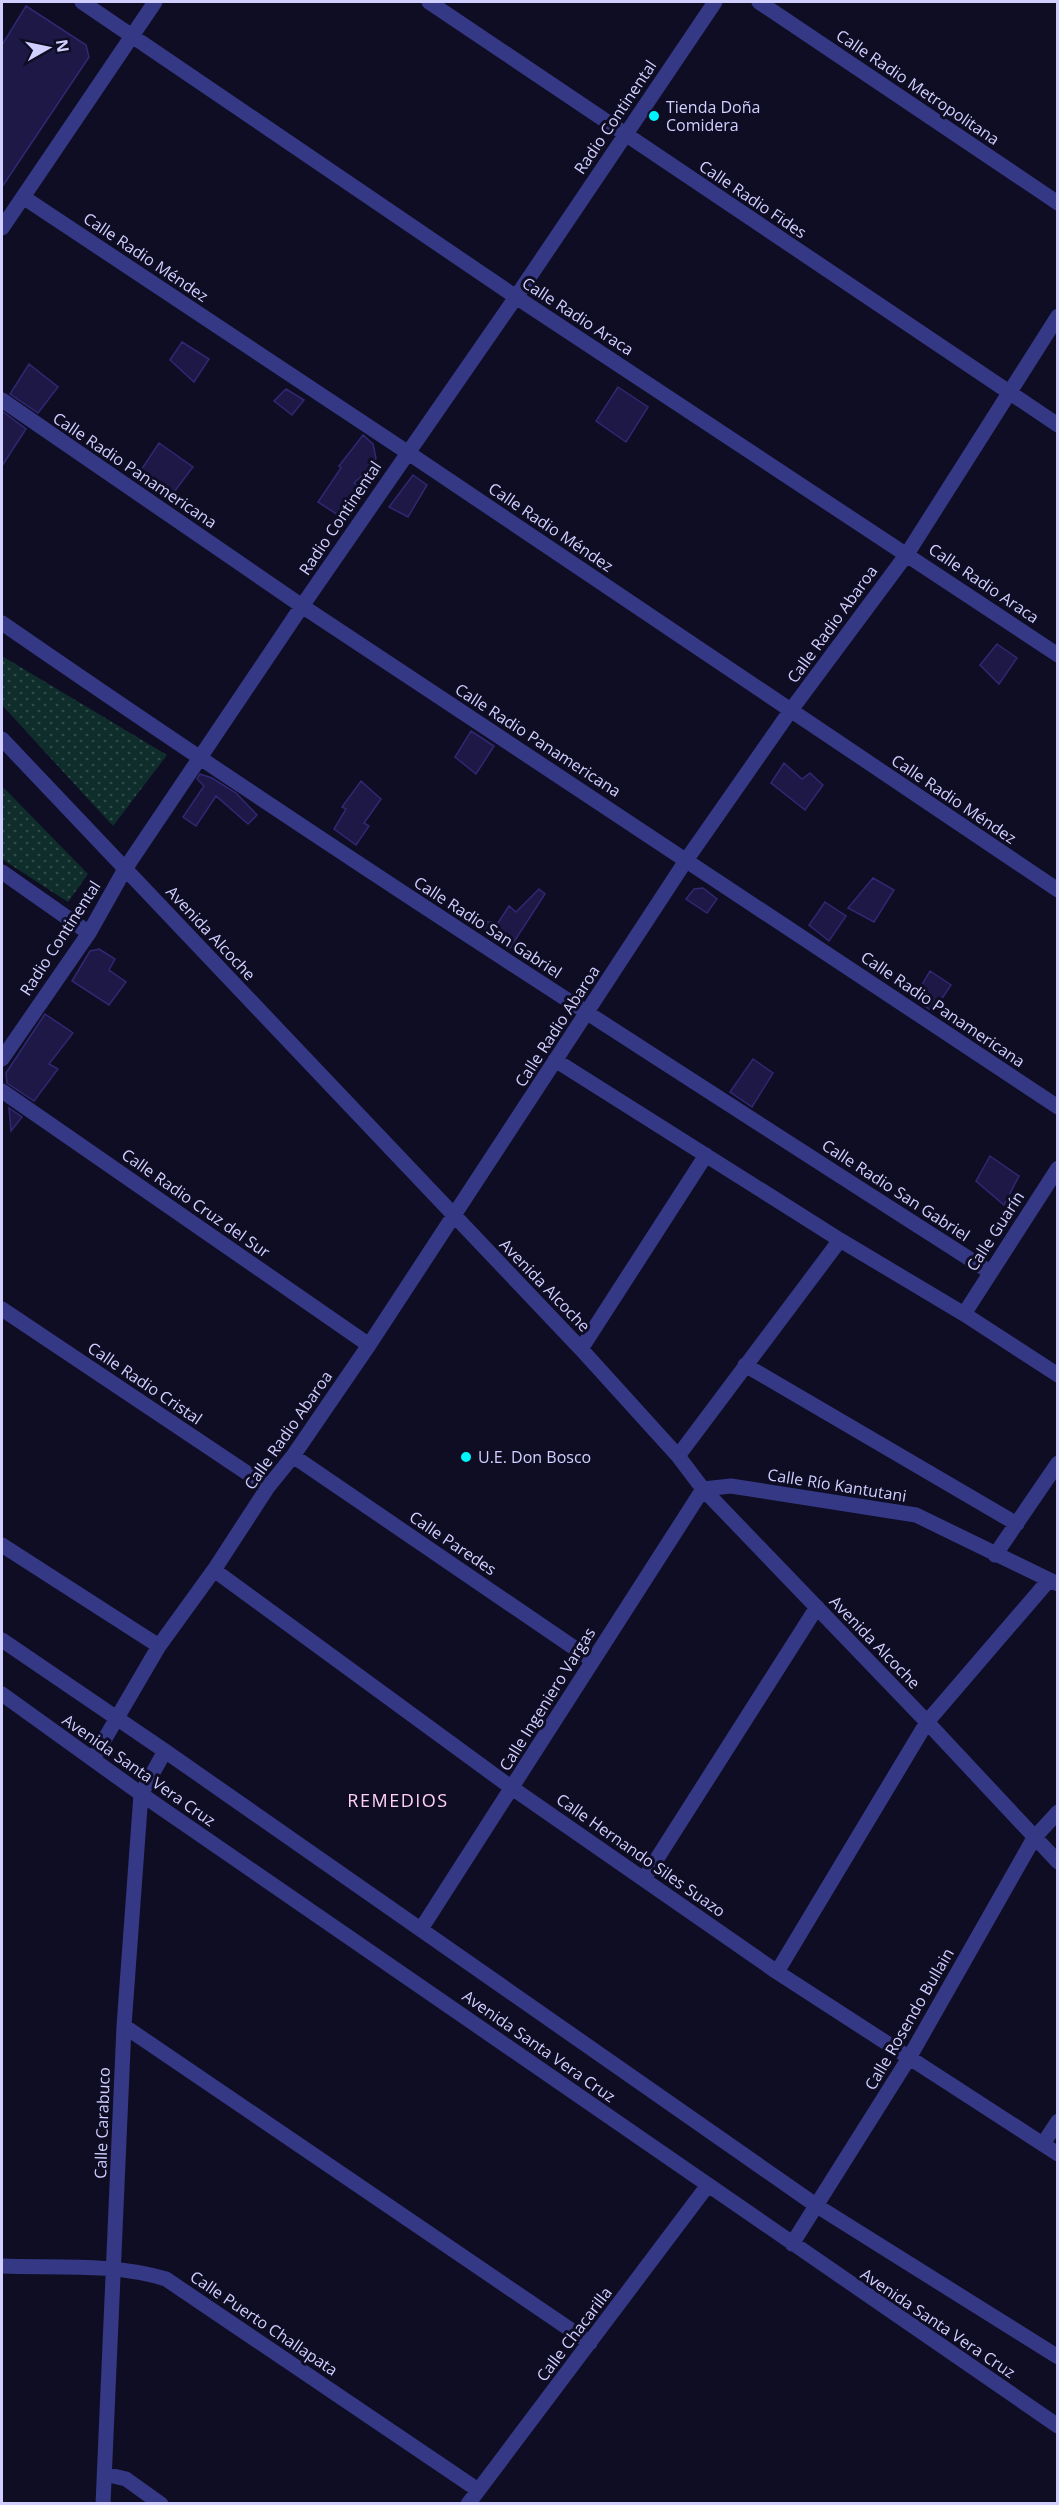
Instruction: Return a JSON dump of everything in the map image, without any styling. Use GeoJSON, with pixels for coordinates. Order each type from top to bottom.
{"type":"FeatureCollection","features":[{"type":"Feature","properties":{"kind":"street","name":"Calle Radio Araca"},"geometry":{"type":"LineString","coordinates":[[82,2],[516,297],[1058,655]]}},
{"type":"Feature","properties":{"kind":"street"},"geometry":{"type":"LineString","coordinates":[[2,228],[155,2]]}},
{"type":"Feature","properties":{"kind":"street","name":"Calle Radio Fides"},"geometry":{"type":"LineString","coordinates":[[429,2],[1058,425]]}},
{"type":"Feature","properties":{"kind":"street","name":"Radio Continental"},"geometry":{"type":"LineString","coordinates":[[2,1059],[89,933],[125,869],[302,606],[516,297],[715,2]]}},
{"type":"Feature","properties":{"kind":"street","name":"Calle Radio Metropolitana"},"geometry":{"type":"LineString","coordinates":[[759,2],[1058,202]]}},
{"type":"Feature","properties":{"kind":"street","name":"Calle Radio Méndez"},"geometry":{"type":"LineString","coordinates":[[22,197],[408,452],[1058,890]]}},
{"type":"Feature","properties":{"kind":"street","name":"Calle Radio Abaroa"},"geometry":{"type":"LineString","coordinates":[[93,1759],[159,1646],[214,1570],[268,1487],[293,1456],[455,1217],[687,859],[791,710],[907,554],[1058,316]]}},
{"type":"Feature","properties":{"kind":"street","name":"Calle Radio Panamericana"},"geometry":{"type":"LineString","coordinates":[[2,400],[302,606],[1058,1107]]}},
{"type":"Feature","properties":{"kind":"street","name":"Calle Radio San Gabriel"},"geometry":{"type":"LineString","coordinates":[[2,623],[199,760],[586,1014],[990,1272]]}},
{"type":"Feature","properties":{"kind":"street","name":"Avenida Alcoche"},"geometry":{"type":"LineString","coordinates":[[2,738],[580,1349],[678,1456],[703,1489],[1058,1862]]}},
{"type":"Feature","properties":{"kind":"street"},"geometry":{"type":"LineString","coordinates":[[2,872],[89,933]]}},
{"type":"Feature","properties":{"kind":"street"},"geometry":{"type":"LineString","coordinates":[[555,1060],[840,1240],[964,1314],[1058,1375]]}},
{"type":"Feature","properties":{"kind":"street","name":"Calle Radio Cruz del Sur"},"geometry":{"type":"LineString","coordinates":[[2,1091],[369,1345]]}},
{"type":"Feature","properties":{"kind":"street"},"geometry":{"type":"LineString","coordinates":[[580,1349],[706,1155]]}},
{"type":"Feature","properties":{"kind":"street","name":"Calle Guarín"},"geometry":{"type":"LineString","coordinates":[[964,1314],[1058,1168]]}},
{"type":"Feature","properties":{"kind":"street"},"geometry":{"type":"LineString","coordinates":[[678,1456],[840,1240]]}},
{"type":"Feature","properties":{"kind":"street","name":"Calle Radio Cristal"},"geometry":{"type":"LineString","coordinates":[[2,1309],[268,1487]]}},
{"type":"Feature","properties":{"kind":"street"},"geometry":{"type":"LineString","coordinates":[[745,1365],[1017,1524]]}},
{"type":"Feature","properties":{"kind":"street","name":"Calle Paredes"},"geometry":{"type":"LineString","coordinates":[[293,1456],[592,1660]]}},
{"type":"Feature","properties":{"kind":"street"},"geometry":{"type":"LineString","coordinates":[[995,1555],[1058,1464]]}},
{"type":"Feature","properties":{"kind":"street","name":"Calle Río Kantutani"},"geometry":{"type":"LineString","coordinates":[[703,1489],[731,1486],[916,1515],[1053,1582]]}},
{"type":"Feature","properties":{"kind":"street","name":"Calle Ingeniero Vargas"},"geometry":{"type":"LineString","coordinates":[[421,1929],[703,1489]]}},
{"type":"Feature","properties":{"kind":"street"},"geometry":{"type":"LineString","coordinates":[[2,1545],[159,1646]]}},
{"type":"Feature","properties":{"kind":"street","name":"Calle Hernando Siles Suazo"},"geometry":{"type":"LineString","coordinates":[[214,1570],[512,1788],[777,1972],[1058,2154]]}},
{"type":"Feature","properties":{"kind":"street"},"geometry":{"type":"LineString","coordinates":[[777,1972],[927,1722],[1053,1582]]}},
{"type":"Feature","properties":{"kind":"street"},"geometry":{"type":"LineString","coordinates":[[644,1879],[817,1607]]}},
{"type":"Feature","properties":{"kind":"street","name":"Avenida Santa Vera Cruz"},"geometry":{"type":"LineString","coordinates":[[2,1640],[165,1750],[817,2206],[1058,2356]]}},
{"type":"Feature","properties":{"kind":"street","name":"Avenida Santa Vera Cruz"},"geometry":{"type":"LineString","coordinates":[[2,1694],[141,1794],[1058,2426]]}},
{"type":"Feature","properties":{"kind":"street","name":"Calle Carabuco"},"geometry":{"type":"LineString","coordinates":[[103,2504],[124,2026],[141,1794],[165,1750]]}},
{"type":"Feature","properties":{"kind":"street","name":"Calle Rosendo Bullain"},"geometry":{"type":"LineString","coordinates":[[792,2244],[909,2058],[1034,1838],[1058,1812]]}},
{"type":"Feature","properties":{"kind":"street"},"geometry":{"type":"LineString","coordinates":[[124,2026],[590,2343]]}},
{"type":"Feature","properties":{"kind":"street"},"geometry":{"type":"LineString","coordinates":[[1043,2144],[1058,2121]]}},
{"type":"Feature","properties":{"kind":"street","name":"Calle Chacarilla"},"geometry":{"type":"LineString","coordinates":[[468,2504],[708,2185]]}},
{"type":"Feature","properties":{"kind":"street","name":"Calle Puerto Challapata"},"geometry":{"type":"LineString","coordinates":[[2,2266],[115,2270],[147,2273],[166,2279],[478,2490]]}},
{"type":"Feature","properties":{"kind":"street"},"geometry":{"type":"LineString","coordinates":[[105,2474],[126,2479],[161,2504]]}},
{"type":"Feature","properties":{"kind":"green space"},"geometry":{"type":"Polygon","coordinates":[[[2,656],[167,755],[113,826],[2,705],[2,656]]]}},
{"type":"Feature","properties":{"kind":"green space"},"geometry":{"type":"Polygon","coordinates":[[[2,786],[88,874],[68,902],[2,859],[2,786]]]}},
{"type":"Feature","properties":{"kind":"building"},"geometry":{"type":"Polygon","coordinates":[[[26,6],[86,45],[89,57],[2,187],[2,45],[26,6]]]}},
{"type":"Feature","properties":{"kind":"building"},"geometry":{"type":"Polygon","coordinates":[[[182,342],[209,359],[194,382],[170,360],[182,342]]]}},
{"type":"Feature","properties":{"kind":"building"},"geometry":{"type":"Polygon","coordinates":[[[29,364],[58,387],[38,413],[10,394],[29,364]]]}},
{"type":"Feature","properties":{"kind":"building"},"geometry":{"type":"Polygon","coordinates":[[[618,387],[648,407],[626,442],[596,421],[618,387]]]}},
{"type":"Feature","properties":{"kind":"building"},"geometry":{"type":"Polygon","coordinates":[[[286,389],[304,400],[292,415],[274,401],[286,389]]]}},
{"type":"Feature","properties":{"kind":"building"},"geometry":{"type":"Polygon","coordinates":[[[2,411],[26,429],[2,466],[2,411]]]}},
{"type":"Feature","properties":{"kind":"building"},"geometry":{"type":"Polygon","coordinates":[[[363,435],[373,444],[376,458],[368,471],[354,483],[359,487],[338,515],[318,502],[341,468],[339,466],[363,435]]]}},
{"type":"Feature","properties":{"kind":"building"},"geometry":{"type":"Polygon","coordinates":[[[159,443],[193,467],[168,500],[137,476],[159,443]]]}},
{"type":"Feature","properties":{"kind":"building"},"geometry":{"type":"Polygon","coordinates":[[[413,475],[427,485],[408,517],[389,507],[413,475]]]}},
{"type":"Feature","properties":{"kind":"building"},"geometry":{"type":"Polygon","coordinates":[[[997,644],[1017,658],[999,684],[980,665],[997,644]]]}},
{"type":"Feature","properties":{"kind":"building"},"geometry":{"type":"Polygon","coordinates":[[[471,731],[494,746],[476,774],[455,757],[471,731]]]}},
{"type":"Feature","properties":{"kind":"building"},"geometry":{"type":"Polygon","coordinates":[[[784,763],[802,779],[810,773],[823,785],[805,810],[771,783],[784,763]]]}},
{"type":"Feature","properties":{"kind":"building"},"geometry":{"type":"Polygon","coordinates":[[[200,774],[212,778],[236,793],[257,815],[248,824],[216,796],[196,826],[183,817],[204,786],[197,779],[200,774]]]}},
{"type":"Feature","properties":{"kind":"building"},"geometry":{"type":"Polygon","coordinates":[[[361,781],[381,799],[364,823],[369,826],[356,845],[334,829],[346,809],[342,807],[361,781]]]}},
{"type":"Feature","properties":{"kind":"building"},"geometry":{"type":"Polygon","coordinates":[[[873,878],[894,890],[874,922],[848,908],[873,878]]]}},
{"type":"Feature","properties":{"kind":"building"},"geometry":{"type":"Polygon","coordinates":[[[703,888],[717,899],[707,913],[686,899],[694,889],[703,888]]]}},
{"type":"Feature","properties":{"kind":"building"},"geometry":{"type":"Polygon","coordinates":[[[539,889],[545,894],[510,948],[472,920],[498,923],[509,906],[516,912],[539,889]]]}},
{"type":"Feature","properties":{"kind":"building"},"geometry":{"type":"Polygon","coordinates":[[[825,902],[846,916],[829,941],[809,925],[825,902]]]}},
{"type":"Feature","properties":{"kind":"building"},"geometry":{"type":"Polygon","coordinates":[[[99,949],[115,959],[109,970],[126,982],[109,1005],[72,981],[90,951],[99,949]]]}},
{"type":"Feature","properties":{"kind":"building"},"geometry":{"type":"Polygon","coordinates":[[[930,971],[951,985],[933,1012],[914,998],[930,971]]]}},
{"type":"Feature","properties":{"kind":"building"},"geometry":{"type":"Polygon","coordinates":[[[45,1014],[73,1033],[49,1064],[58,1069],[34,1101],[7,1083],[6,1073],[45,1014]]]}},
{"type":"Feature","properties":{"kind":"building"},"geometry":{"type":"Polygon","coordinates":[[[753,1059],[773,1073],[752,1107],[730,1092],[753,1059]]]}},
{"type":"Feature","properties":{"kind":"building"},"geometry":{"type":"Polygon","coordinates":[[[9,1108],[22,1117],[11,1131],[9,1108]]]}},
{"type":"Feature","properties":{"kind":"building"},"geometry":{"type":"Polygon","coordinates":[[[990,1156],[1019,1176],[1004,1205],[976,1181],[990,1156]]]}},
{"type":"Feature","properties":{"kind":"place","name":"Tienda Doña Comidera"},"geometry":{"type":"Point","coordinates":[654,116]}},
{"type":"Feature","properties":{"kind":"place","name":"U.E. Don Bosco"},"geometry":{"type":"Point","coordinates":[466,1457]}},
{"type":"Feature","properties":{"kind":"district","name":"REMEDIOS"},"geometry":{"type":"Point","coordinates":[398,1800]}}]}
